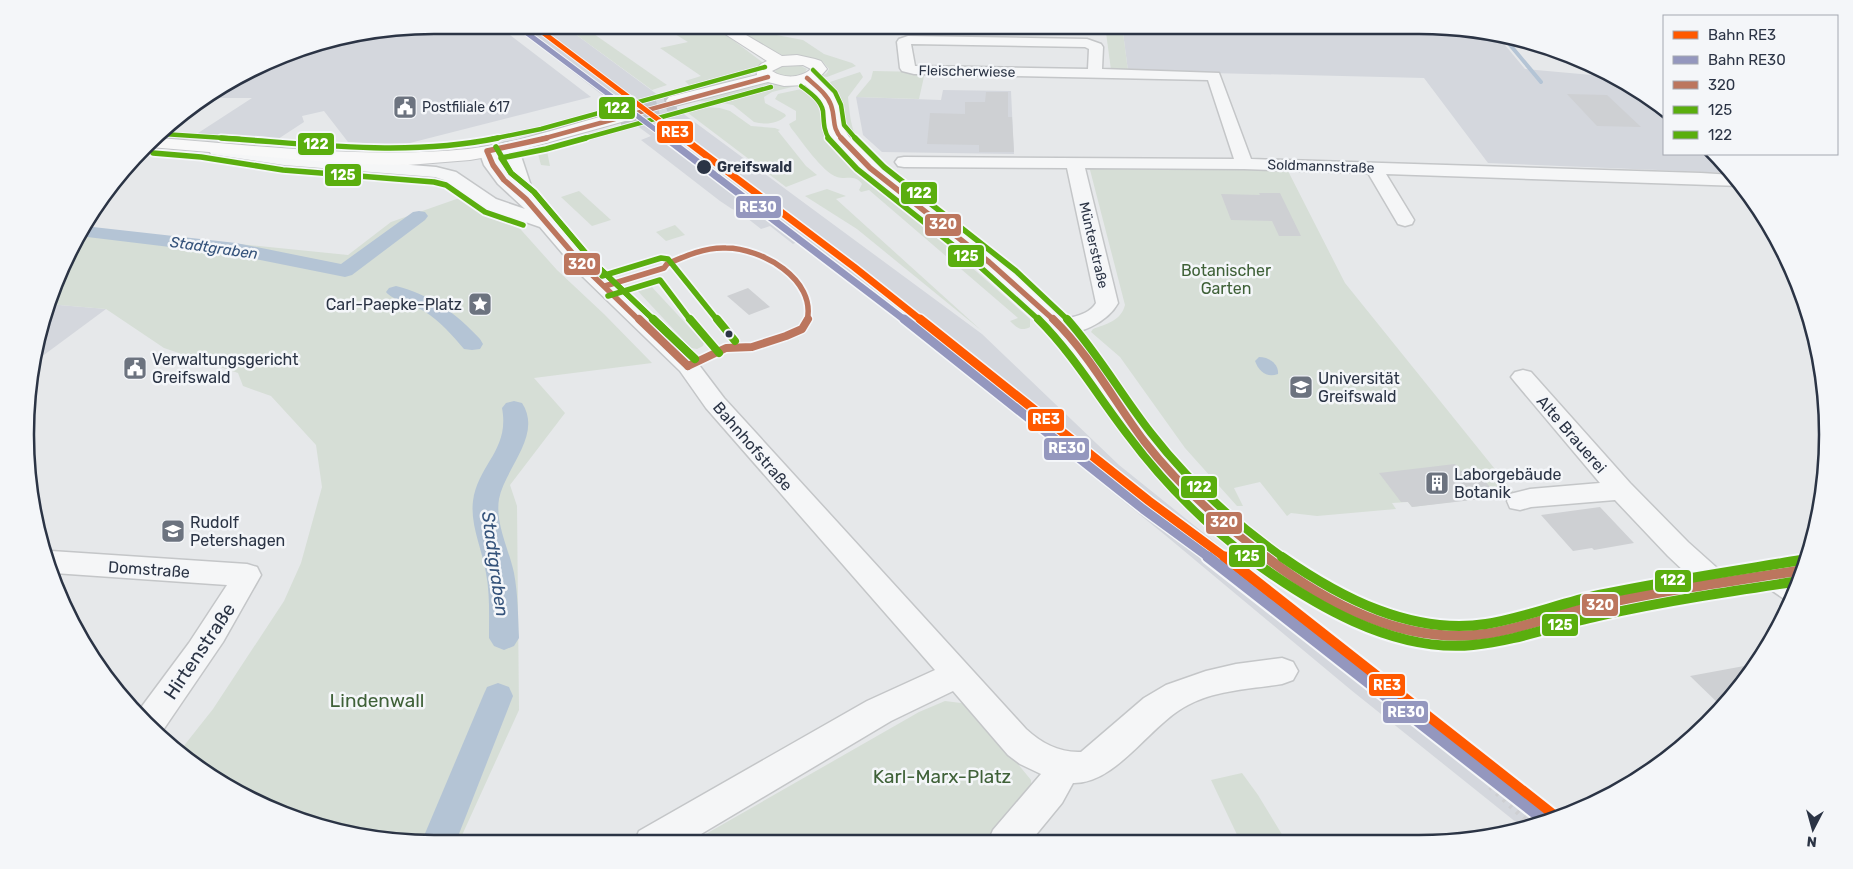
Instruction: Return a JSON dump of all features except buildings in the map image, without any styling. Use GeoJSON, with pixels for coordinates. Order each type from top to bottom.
{"type":"FeatureCollection","features":[{"type":"Feature","properties":{"kind":"main road"},"geometry":{"type":"LineString","coordinates":[[733,34],[779,61]]}},
{"type":"Feature","properties":{"kind":"main road"},"geometry":{"type":"LineString","coordinates":[[675,101],[768,77],[789,81],[808,78],[818,73],[819,69],[817,66],[797,60],[779,61],[764,70],[768,77]]}},
{"type":"Feature","properties":{"kind":"main road"},"geometry":{"type":"LineString","coordinates":[[808,78],[817,85],[831,103],[834,125],[838,134],[862,161],[985,260],[1062,328],[1090,362],[1144,440],[1169,470],[1203,505],[1251,547],[1313,591],[1363,617],[1424,634],[1454,636],[1490,632],[1636,597],[1795,571]]}},
{"type":"Feature","properties":{"kind":"main road"},"geometry":{"type":"LineString","coordinates":[[510,147],[619,116]]}},
{"type":"Feature","properties":{"kind":"main road","name":"Bahnhofstraße"},"geometry":{"type":"LineString","coordinates":[[159,143],[384,159],[442,157],[510,147]]}},
{"type":"Feature","properties":{"kind":"street","name":"Fleischerwiese"},"geometry":{"type":"LineString","coordinates":[[1095,73],[1096,47],[1086,42],[976,40],[908,40],[904,42],[907,68],[910,69],[1214,76],[1244,164]]}},
{"type":"Feature","properties":{"kind":"street","name":"Bahnhofstraße"},"geometry":{"type":"LineString","coordinates":[[202,147],[259,157],[436,172],[450,176],[489,203],[544,222]]}},
{"type":"Feature","properties":{"kind":"street","name":"Bahnhofstraße"},"geometry":{"type":"LineString","coordinates":[[510,147],[526,198]]}},
{"type":"Feature","properties":{"kind":"street","name":"Bahnhofstraße"},"geometry":{"type":"LineString","coordinates":[[487,151],[493,165],[504,180],[526,198],[544,222],[588,270],[688,366],[715,403],[958,674]]}},
{"type":"Feature","properties":{"kind":"street","name":"Soldmannstraße"},"geometry":{"type":"LineString","coordinates":[[904,162],[1244,164],[1728,181]]}},
{"type":"Feature","properties":{"kind":"street","name":"Münterstraße"},"geometry":{"type":"LineString","coordinates":[[1062,328],[1098,315],[1105,309],[1107,303],[1074,163]]}},
{"type":"Feature","properties":{"kind":"street"},"geometry":{"type":"LineString","coordinates":[[1374,168],[1405,220]]}},
{"type":"Feature","properties":{"kind":"street","name":"Alte Brauerei"},"geometry":{"type":"LineString","coordinates":[[1523,377],[1621,490],[1678,549],[1716,584]]}},
{"type":"Feature","properties":{"kind":"street"},"geometry":{"type":"LineString","coordinates":[[1520,501],[1530,498],[1621,490]]}},
{"type":"Feature","properties":{"kind":"street","name":"Domstraße"},"geometry":{"type":"LineString","coordinates":[[55,562],[247,575]]}},
{"type":"Feature","properties":{"kind":"street","name":"Hirtenstraße"},"geometry":{"type":"LineString","coordinates":[[152,719],[228,611],[247,575]]}},
{"type":"Feature","properties":{"kind":"street"},"geometry":{"type":"LineString","coordinates":[[1771,575],[1789,588]]}},
{"type":"Feature","properties":{"kind":"street"},"geometry":{"type":"LineString","coordinates":[[666,835],[879,711],[958,674],[999,720],[1014,742],[1035,756],[1063,768],[1085,767],[1102,755],[1164,702],[1187,690],[1217,681],[1282,672]]}},
{"type":"Feature","properties":{"kind":"street"},"geometry":{"type":"LineString","coordinates":[[1012,835],[1050,792],[1063,768]]}},
{"type":"Feature","properties":{"kind":"shaded area"},"geometry":{"type":"Polygon","coordinates":[[[434,34],[509,34],[591,97],[402,145],[348,142],[324,111],[302,116],[304,122],[275,141],[195,135],[252,98],[219,98],[208,104],[257,75],[281,64],[331,47],[382,37],[434,34]]]}},
{"type":"Feature","properties":{"kind":"shaded area"},"geometry":{"type":"Polygon","coordinates":[[[524,34],[575,34],[982,334],[1119,465],[1292,604],[1558,810],[1517,823],[1351,690],[1165,535],[815,252],[799,241],[793,244],[770,226],[761,229],[738,211],[720,201],[641,140],[651,136],[610,106],[615,105],[524,34]]]}},
{"type":"Feature","properties":{"kind":"shaded area"},"geometry":{"type":"Polygon","coordinates":[[[1123,34],[1419,34],[1471,37],[1497,41],[1503,42],[1525,69],[1597,75],[1619,87],[1663,118],[1663,155],[1706,155],[1722,173],[1488,163],[1424,78],[1128,71],[1123,34]]]}},
{"type":"Feature","properties":{"kind":"shaded area"},"geometry":{"type":"Polygon","coordinates":[[[943,90],[1011,91],[1014,154],[882,152],[863,135],[856,97],[941,100],[943,90]]]}},
{"type":"Feature","properties":{"kind":"shaded area"},"geometry":{"type":"Polygon","coordinates":[[[55,305],[106,309],[41,357],[55,305]]]}},
{"type":"Feature","properties":{"kind":"green space"},"geometry":{"type":"Polygon","coordinates":[[[575,34],[594,34],[667,85],[652,90],[575,34]]]}},
{"type":"Feature","properties":{"kind":"green space"},"geometry":{"type":"Polygon","coordinates":[[[675,34],[724,34],[762,62],[756,71],[750,75],[691,93],[683,88],[690,86],[685,81],[701,76],[660,48],[688,42],[675,34]]]}},
{"type":"Feature","properties":{"kind":"green space"},"geometry":{"type":"Polygon","coordinates":[[[743,34],[771,34],[803,40],[824,54],[856,66],[827,77],[822,76],[829,69],[823,62],[782,55],[743,34]]]}},
{"type":"Feature","properties":{"kind":"green space"},"geometry":{"type":"Polygon","coordinates":[[[1106,34],[1123,34],[1128,71],[1111,70],[1106,34]]]}},
{"type":"Feature","properties":{"kind":"green space"},"geometry":{"type":"Polygon","coordinates":[[[784,65],[799,65],[807,69],[801,75],[792,77],[775,73],[776,68],[784,65]]]}},
{"type":"Feature","properties":{"kind":"green space"},"geometry":{"type":"Polygon","coordinates":[[[873,71],[925,72],[919,99],[856,97],[871,79],[873,71]]]}},
{"type":"Feature","properties":{"kind":"green space"},"geometry":{"type":"Polygon","coordinates":[[[860,72],[863,77],[848,97],[855,135],[868,154],[888,172],[898,185],[848,140],[843,102],[830,82],[860,72]]]}},
{"type":"Feature","properties":{"kind":"green space"},"geometry":{"type":"Polygon","coordinates":[[[771,82],[800,85],[772,92],[764,97],[765,103],[786,116],[767,124],[754,122],[733,105],[693,101],[771,82]]]}},
{"type":"Feature","properties":{"kind":"green space"},"geometry":{"type":"Polygon","coordinates":[[[806,88],[819,108],[822,131],[828,142],[840,156],[1030,319],[1030,327],[1021,329],[1014,325],[1010,321],[1018,318],[869,190],[861,192],[859,190],[862,184],[859,181],[853,178],[837,177],[818,162],[789,124],[796,120],[796,111],[775,99],[778,94],[806,88]]]}},
{"type":"Feature","properties":{"kind":"green space"},"geometry":{"type":"Polygon","coordinates":[[[703,107],[720,108],[730,111],[751,126],[780,130],[778,131],[806,166],[817,175],[786,187],[688,113],[687,110],[703,107]]]}},
{"type":"Feature","properties":{"kind":"green space"},"geometry":{"type":"Polygon","coordinates":[[[613,128],[616,130],[547,151],[550,166],[541,165],[538,154],[555,145],[613,128]]]}},
{"type":"Feature","properties":{"kind":"green space","name":"Botanischer Garten"},"geometry":{"type":"Polygon","coordinates":[[[1089,166],[1287,169],[1345,283],[1515,494],[1412,507],[1408,502],[1392,503],[1396,509],[1317,516],[1291,513],[1287,516],[1260,482],[1234,488],[1243,506],[1237,506],[1185,448],[1120,357],[1091,332],[1093,329],[1117,318],[1125,305],[1089,166]]]}},
{"type":"Feature","properties":{"kind":"green space"},"geometry":{"type":"Polygon","coordinates":[[[827,189],[846,196],[836,199],[982,331],[857,229],[805,196],[827,189]]]}},
{"type":"Feature","properties":{"kind":"green space"},"geometry":{"type":"Polygon","coordinates":[[[579,191],[611,220],[592,226],[561,197],[579,191]]]}},
{"type":"Feature","properties":{"kind":"green space","name":"Lindenwall"},"geometry":{"type":"Polygon","coordinates":[[[465,196],[493,213],[514,222],[557,270],[652,363],[534,378],[565,413],[510,485],[517,506],[519,710],[462,835],[382,832],[331,822],[281,805],[257,794],[212,768],[184,746],[213,709],[284,601],[301,563],[322,487],[316,445],[271,396],[243,386],[238,373],[164,348],[106,309],[55,305],[75,257],[90,229],[348,255],[391,222],[465,196]]]}},
{"type":"Feature","properties":{"kind":"green space"},"geometry":{"type":"Polygon","coordinates":[[[675,225],[685,235],[666,241],[656,232],[675,225]]]}},
{"type":"Feature","properties":{"kind":"green space"},"geometry":{"type":"Polygon","coordinates":[[[645,282],[704,343],[703,346],[697,349],[691,348],[635,288],[637,284],[645,282]]]}},
{"type":"Feature","properties":{"kind":"green space","name":"Karl-Marx-Platz"},"geometry":{"type":"Polygon","coordinates":[[[945,701],[969,704],[1031,780],[1031,791],[1023,808],[1017,816],[995,835],[704,835],[919,712],[945,701]]]}},
{"type":"Feature","properties":{"kind":"green space"},"geometry":{"type":"Polygon","coordinates":[[[1242,773],[1282,835],[1237,835],[1211,780],[1242,773]]]}},
{"type":"Feature","properties":{"kind":"water"},"geometry":{"type":"Polygon","coordinates":[[[1259,357],[1273,362],[1277,367],[1278,374],[1267,375],[1261,371],[1255,361],[1259,357]]]}},
{"type":"Feature","properties":{"kind":"waterway"},"geometry":{"type":"LineString","coordinates":[[1509,44],[1541,82]]}},
{"type":"Feature","properties":{"kind":"waterway","name":"Stadtgraben"},"geometry":{"type":"LineString","coordinates":[[88,232],[236,249],[345,271],[419,216]]}},
{"type":"Feature","properties":{"kind":"waterway","name":"Stadtgraben"},"geometry":{"type":"LineString","coordinates":[[396,292],[419,300],[438,311],[455,325],[472,344]]}},
{"type":"Feature","properties":{"kind":"waterway","name":"Stadtgraben"},"geometry":{"type":"LineString","coordinates":[[504,638],[500,572],[488,528],[486,501],[489,488],[515,433],[514,408]]}},
{"type":"Feature","properties":{"kind":"waterway","name":"Stadtgraben"},"geometry":{"type":"LineString","coordinates":[[442,835],[498,696]]}},
{"type":"Feature","properties":{"kind":"tunnel"},"geometry":{"type":"LineString","coordinates":[[619,117],[675,101]]}},
{"type":"Feature","properties":{"kind":"railway"},"geometry":{"type":"LineString","coordinates":[[1490,787],[1526,821]]}},
{"type":"Feature","properties":{"kind":"rail line","name":"RE30"},"geometry":{"type":"LineString","coordinates":[[528,34],[848,275],[1143,509],[1184,538],[1539,816]]}},
{"type":"Feature","properties":{"kind":"rail line","name":"RE3"},"geometry":{"type":"LineString","coordinates":[[545,34],[854,267],[1149,501],[1190,530],[1550,813]]}},
{"type":"Feature","properties":{"kind":"transit line","name":"122"},"geometry":{"type":"LineString","coordinates":[[169,134],[384,149],[469,144],[541,129],[765,67]]}},
{"type":"Feature","properties":{"kind":"transit line","name":"122"},"geometry":{"type":"LineString","coordinates":[[813,70],[835,92],[841,105],[844,125],[862,147],[884,167],[998,255],[1051,302],[1067,319],[1090,346],[1140,419],[1190,478],[1258,539],[1307,575],[1334,590],[1389,614],[1418,622],[1449,626],[1468,626],[1523,616],[1576,600],[1620,591],[1697,576],[1799,560]]}},
{"type":"Feature","properties":{"kind":"transit line","name":"320"},"geometry":{"type":"LineString","coordinates":[[688,366],[587,270],[526,199],[504,180],[493,165],[487,151],[543,139],[768,77]]}},
{"type":"Feature","properties":{"kind":"transit line","name":"320"},"geometry":{"type":"LineString","coordinates":[[807,78],[827,97],[832,107],[833,122],[837,133],[855,154],[877,174],[1007,277],[1041,307],[1070,337],[1082,351],[1146,443],[1186,488],[1255,549],[1304,584],[1331,600],[1387,624],[1417,632],[1448,636],[1467,636],[1504,631],[1594,606],[1698,586],[1795,571]]}},
{"type":"Feature","properties":{"kind":"transit line","name":"125"},"geometry":{"type":"LineString","coordinates":[[801,86],[813,96],[823,110],[824,130],[837,150],[865,177],[978,265],[1040,321],[1080,367],[1138,449],[1200,516],[1237,549],[1277,579],[1320,605],[1364,626],[1408,640],[1452,646],[1507,640],[1579,620],[1622,611],[1791,582]]}},
{"type":"Feature","properties":{"kind":"transit line","name":"125"},"geometry":{"type":"LineString","coordinates":[[695,359],[594,263],[534,192],[511,173],[501,158],[546,149],[771,87]]}},
{"type":"Feature","properties":{"kind":"transit line","name":"122"},"geometry":{"type":"LineString","coordinates":[[496,147],[511,173],[534,192],[594,263],[695,359]]}},
{"type":"Feature","properties":{"kind":"transit line","name":"125"},"geometry":{"type":"LineString","coordinates":[[153,153],[201,157],[283,170],[434,182],[446,185],[485,212],[523,225]]}},
{"type":"Feature","properties":{"kind":"transit line","name":"320"},"geometry":{"type":"LineString","coordinates":[[605,286],[664,268],[667,264],[683,257],[724,247],[745,250],[769,260],[790,275],[799,285],[805,296],[808,308],[807,322],[802,329],[756,346],[726,348],[688,366]]}},
{"type":"Feature","properties":{"kind":"transit line","name":"122"},"geometry":{"type":"LineString","coordinates":[[602,276],[661,258],[668,259],[735,341]]}},
{"type":"Feature","properties":{"kind":"transit line","name":"125"},"geometry":{"type":"LineString","coordinates":[[608,296],[660,280],[678,305],[719,353]]}},
{"type":"Feature","properties":{"kind":"place","name":"Postfiliale 617"},"geometry":{"type":"Point","coordinates":[405,107]}},
{"type":"Feature","properties":{"kind":"place","name":"Greifswald"},"geometry":{"type":"Point","coordinates":[704,167]}},
{"type":"Feature","properties":{"kind":"place","name":"Carl-Paepke-Platz"},"geometry":{"type":"Point","coordinates":[480,304]}},
{"type":"Feature","properties":{"kind":"place","name":"Verwaltungsgericht Greifswald"},"geometry":{"type":"Point","coordinates":[135,368]}},
{"type":"Feature","properties":{"kind":"place","name":"Universität Greifswald"},"geometry":{"type":"Point","coordinates":[1301,387]}},
{"type":"Feature","properties":{"kind":"place","name":"Laborgebäude Botanik"},"geometry":{"type":"Point","coordinates":[1437,483]}},
{"type":"Feature","properties":{"kind":"place","name":"Rudolf Petershagen"},"geometry":{"type":"Point","coordinates":[173,531]}}]}
